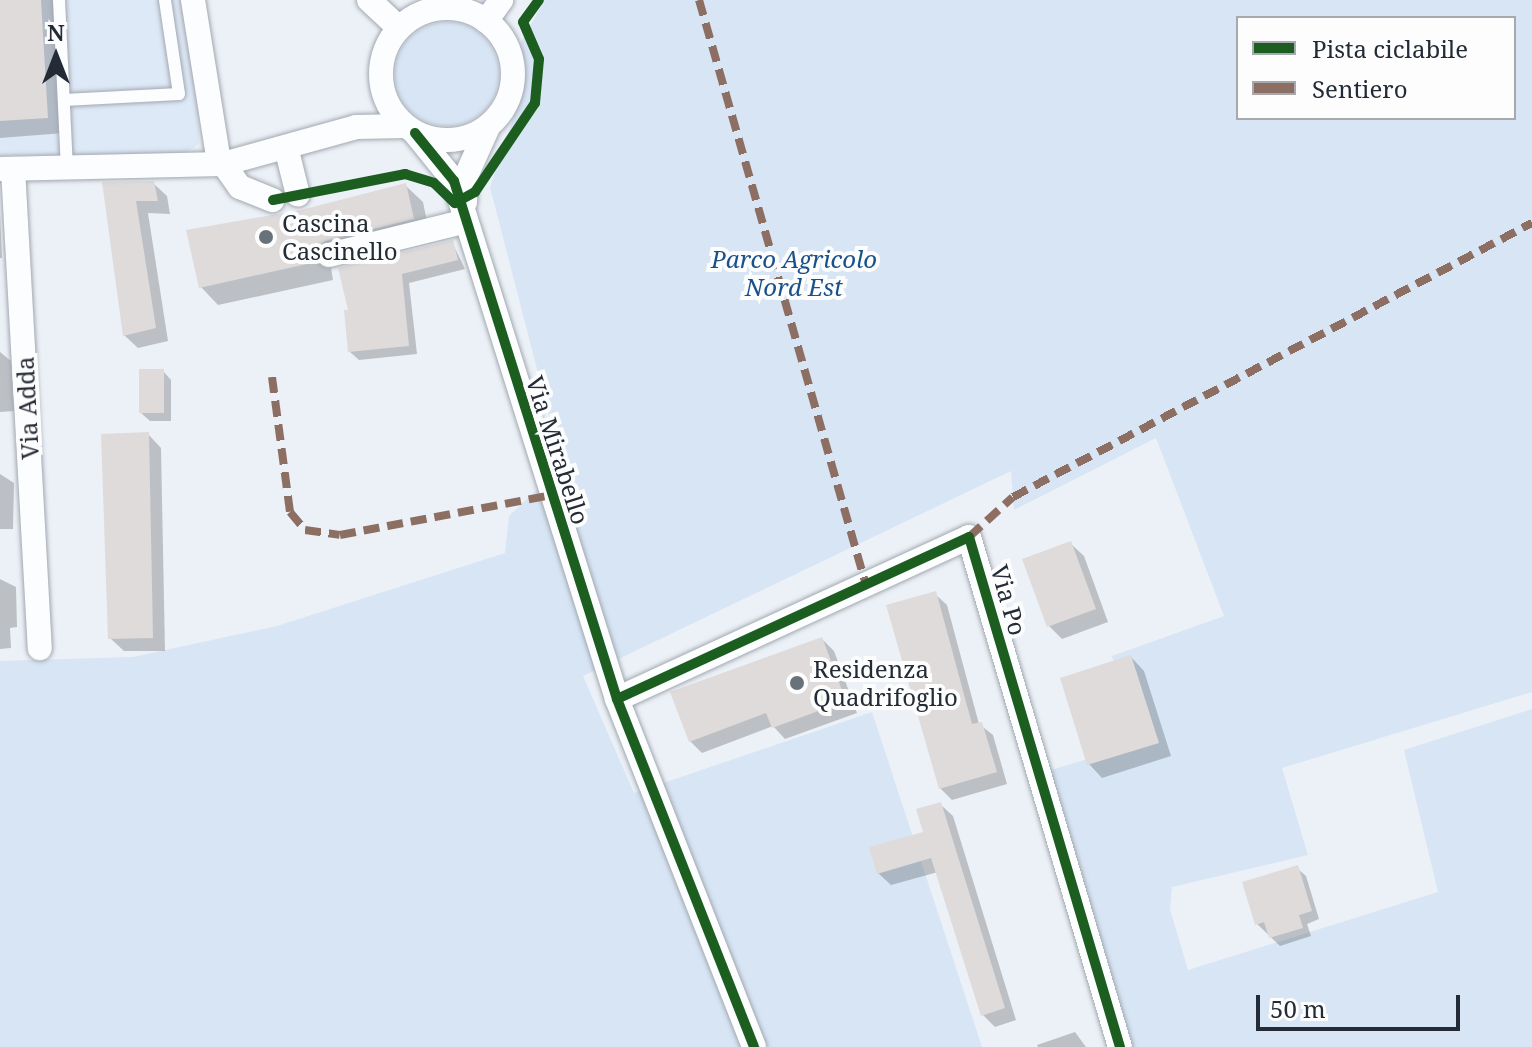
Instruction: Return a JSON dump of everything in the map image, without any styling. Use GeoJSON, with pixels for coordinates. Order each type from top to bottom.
{"type":"FeatureCollection","features":[{"type":"Feature","properties":{"kind":"street"},"geometry":{"type":"LineString","coordinates":[[193,0],[211,135],[223,164],[240,187],[273,200]]}},
{"type":"Feature","properties":{"kind":"street"},"geometry":{"type":"LineString","coordinates":[[369,0],[399,28]]}},
{"type":"Feature","properties":{"kind":"street"},"geometry":{"type":"LineString","coordinates":[[486,21],[501,0]]}},
{"type":"Feature","properties":{"kind":"street"},"geometry":{"type":"LineString","coordinates":[[223,164],[365,126],[410,129],[449,141],[488,127],[507,101],[513,70],[503,39],[486,21],[463,10],[438,9],[399,28],[385,49],[380,75],[363,108],[334,133]]}},
{"type":"Feature","properties":{"kind":"street"},"geometry":{"type":"LineString","coordinates":[[380,75],[388,106],[410,129]]}},
{"type":"Feature","properties":{"kind":"street","name":"Via Mirabello"},"geometry":{"type":"LineString","coordinates":[[466,217],[466,176],[488,127]]}},
{"type":"Feature","properties":{"kind":"street","name":"Via Mirabello"},"geometry":{"type":"LineString","coordinates":[[410,129],[448,169],[466,217],[617,699],[754,1047]]}},
{"type":"Feature","properties":{"kind":"street"},"geometry":{"type":"LineString","coordinates":[[286,147],[298,195]]}},
{"type":"Feature","properties":{"kind":"street","name":"Via Adda"},"geometry":{"type":"LineString","coordinates":[[40,648],[7,169],[223,164]]}},
{"type":"Feature","properties":{"kind":"street"},"geometry":{"type":"LineString","coordinates":[[329,255],[466,217]]}},
{"type":"Feature","properties":{"kind":"street","name":"Via Po"},"geometry":{"type":"LineString","coordinates":[[617,699],[969,537],[1120,1047]]}},
{"type":"Feature","properties":{"kind":"lane"},"geometry":{"type":"LineString","coordinates":[[59,0],[67,168]]}},
{"type":"Feature","properties":{"kind":"lane"},"geometry":{"type":"LineString","coordinates":[[64,100],[179,94],[165,0]]}},
{"type":"Feature","properties":{"kind":"shaded area"},"geometry":{"type":"Polygon","coordinates":[[[0,0],[184,0],[197,86],[199,144],[182,155],[0,155],[0,0]]]}},
{"type":"Feature","properties":{"kind":"green space","name":"Parco Agricolo Nord Est"},"geometry":{"type":"Polygon","coordinates":[[[545,0],[1532,0],[1532,692],[1282,768],[1308,855],[1172,887],[1170,909],[1188,970],[1438,892],[1404,750],[1532,709],[1532,1047],[1121,1047],[1038,774],[1140,743],[1112,656],[1224,616],[1156,438],[1014,510],[1011,471],[583,676],[634,793],[872,712],[982,1047],[0,1047],[0,661],[133,657],[277,626],[505,553],[509,516],[562,466],[490,187],[523,89],[521,42],[545,0]]]}},
{"type":"Feature","properties":{"kind":"green space"},"geometry":{"type":"Polygon","coordinates":[[[447,22],[467,26],[484,37],[495,54],[499,74],[495,94],[484,111],[467,122],[447,126],[427,122],[410,111],[399,94],[395,74],[399,54],[410,37],[427,26],[447,22]]]}},
{"type":"Feature","properties":{"kind":"building"},"geometry":{"type":"Polygon","coordinates":[[[0,0],[41,0],[48,118],[0,121],[0,0]]]}},
{"type":"Feature","properties":{"kind":"building"},"geometry":{"type":"Polygon","coordinates":[[[154,181],[158,201],[136,201],[156,328],[123,336],[102,182],[154,181]]]}},
{"type":"Feature","properties":{"kind":"building","name":"Cascina Cascinello"},"geometry":{"type":"Polygon","coordinates":[[[406,183],[414,219],[325,241],[315,250],[316,262],[199,288],[186,230],[301,210],[406,183]]]}},
{"type":"Feature","properties":{"kind":"building"},"geometry":{"type":"Polygon","coordinates":[[[453,240],[458,260],[402,274],[409,346],[348,352],[344,310],[348,310],[338,268],[453,240]]]}},
{"type":"Feature","properties":{"kind":"building"},"geometry":{"type":"Polygon","coordinates":[[[139,369],[164,369],[164,413],[139,413],[139,369]]]}},
{"type":"Feature","properties":{"kind":"building"},"geometry":{"type":"Polygon","coordinates":[[[149,432],[153,638],[108,639],[101,434],[149,432]]]}},
{"type":"Feature","properties":{"kind":"building"},"geometry":{"type":"Polygon","coordinates":[[[1071,541],[1096,609],[1047,627],[1022,559],[1071,541]]]}},
{"type":"Feature","properties":{"kind":"building"},"geometry":{"type":"Polygon","coordinates":[[[936,591],[972,724],[982,722],[997,772],[939,789],[886,605],[936,591]]]}},
{"type":"Feature","properties":{"kind":"building"},"geometry":{"type":"Polygon","coordinates":[[[822,637],[846,701],[772,728],[766,713],[689,742],[670,692],[822,637]]]}},
{"type":"Feature","properties":{"kind":"building"},"geometry":{"type":"Polygon","coordinates":[[[1131,655],[1159,743],[1087,765],[1060,678],[1131,655]]]}},
{"type":"Feature","properties":{"kind":"building"},"geometry":{"type":"Polygon","coordinates":[[[941,802],[1005,1008],[981,1016],[931,858],[877,874],[869,847],[923,832],[916,809],[941,802]]]}},
{"type":"Feature","properties":{"kind":"building"},"geometry":{"type":"Polygon","coordinates":[[[1298,865],[1312,911],[1299,915],[1303,928],[1269,938],[1264,922],[1255,925],[1242,882],[1298,865]]]}},
{"type":"Feature","properties":{"kind":"marked path"},"geometry":{"type":"LineString","coordinates":[[699,0],[866,585]]}},
{"type":"Feature","properties":{"kind":"marked path"},"geometry":{"type":"LineString","coordinates":[[969,537],[1013,497],[1532,223]]}},
{"type":"Feature","properties":{"kind":"marked path"},"geometry":{"type":"LineString","coordinates":[[272,377],[290,512],[305,530],[340,535],[551,495]]}},
{"type":"Feature","properties":{"kind":"cycle path"},"geometry":{"type":"LineString","coordinates":[[273,200],[405,174],[434,183],[455,203],[475,192],[535,103],[539,59],[523,22],[539,0]]}},
{"type":"Feature","properties":{"kind":"cycle path"},"geometry":{"type":"LineString","coordinates":[[415,133],[454,181],[617,699],[754,1047]]}},
{"type":"Feature","properties":{"kind":"cycle path"},"geometry":{"type":"LineString","coordinates":[[617,699],[969,537],[1120,1047]]}},
{"type":"Feature","properties":{"kind":"place","name":"Cascina Cascinello"},"geometry":{"type":"Point","coordinates":[266,237]}},
{"type":"Feature","properties":{"kind":"place","name":"Residenza Quadrifoglio"},"geometry":{"type":"Point","coordinates":[797,683]}}]}
